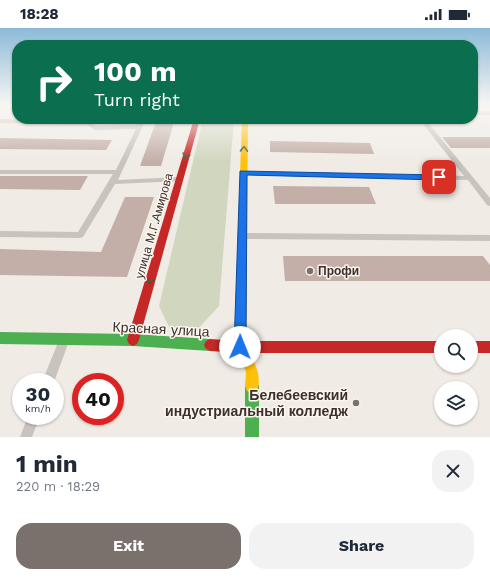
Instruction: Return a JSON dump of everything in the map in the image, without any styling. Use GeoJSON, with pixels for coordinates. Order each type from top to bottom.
{"type":"FeatureCollection","features":[{"type":"Feature","properties":{"kind":"street","name":"улица М.Г.Амирова"},"geometry":{"type":"LineString","coordinates":[[133,340],[196,124]]}},
{"type":"Feature","properties":{"kind":"street"},"geometry":{"type":"LineString","coordinates":[[245,124],[240,347],[252,371],[252,437]]}},
{"type":"Feature","properties":{"kind":"street","name":"Красная улица"},"geometry":{"type":"LineString","coordinates":[[0,338],[133,340],[240,347],[434,347]]}},
{"type":"Feature","properties":{"kind":"street"},"geometry":{"type":"LineString","coordinates":[[478,347],[490,346]]}},
{"type":"Feature","properties":{"kind":"lane"},"geometry":{"type":"LineString","coordinates":[[90,124],[94,128],[139,127]]}},
{"type":"Feature","properties":{"kind":"lane"},"geometry":{"type":"LineString","coordinates":[[0,234],[80,235],[113,182],[140,124]]}},
{"type":"Feature","properties":{"kind":"lane"},"geometry":{"type":"LineString","coordinates":[[426,124],[490,203]]}},
{"type":"Feature","properties":{"kind":"lane"},"geometry":{"type":"LineString","coordinates":[[0,172],[117,172]]}},
{"type":"Feature","properties":{"kind":"lane"},"geometry":{"type":"LineString","coordinates":[[243,173],[469,178]]}},
{"type":"Feature","properties":{"kind":"lane"},"geometry":{"type":"LineString","coordinates":[[113,182],[180,179]]}},
{"type":"Feature","properties":{"kind":"lane"},"geometry":{"type":"LineString","coordinates":[[242,236],[490,238]]}},
{"type":"Feature","properties":{"kind":"lane"},"geometry":{"type":"LineString","coordinates":[[51,373],[64,339]]}},
{"type":"Feature","properties":{"kind":"lane"},"geometry":{"type":"LineString","coordinates":[[26,437],[31,425]]}},
{"type":"Feature","properties":{"kind":"green space"},"geometry":{"type":"Polygon","coordinates":[[[202,124],[234,124],[219,306],[198,329],[169,327],[159,306],[202,124]]]}},
{"type":"Feature","properties":{"kind":"building"},"geometry":{"type":"Polygon","coordinates":[[[155,124],[174,124],[161,166],[140,166],[155,124]]]}},
{"type":"Feature","properties":{"kind":"building"},"geometry":{"type":"Polygon","coordinates":[[[442,137],[490,137],[490,148],[451,148],[442,137]]]}},
{"type":"Feature","properties":{"kind":"building"},"geometry":{"type":"Polygon","coordinates":[[[0,138],[112,140],[106,150],[0,149],[0,138]]]}},
{"type":"Feature","properties":{"kind":"building"},"geometry":{"type":"Polygon","coordinates":[[[270,141],[370,143],[374,154],[270,152],[270,141]]]}},
{"type":"Feature","properties":{"kind":"building"},"geometry":{"type":"Polygon","coordinates":[[[0,176],[88,176],[80,190],[0,189],[0,176]]]}},
{"type":"Feature","properties":{"kind":"building"},"geometry":{"type":"Polygon","coordinates":[[[273,186],[369,187],[376,204],[275,204],[273,186]]]}},
{"type":"Feature","properties":{"kind":"building"},"geometry":{"type":"Polygon","coordinates":[[[125,197],[154,197],[127,277],[0,275],[0,249],[101,252],[125,197]]]}},
{"type":"Feature","properties":{"kind":"building"},"geometry":{"type":"Polygon","coordinates":[[[283,256],[483,256],[490,265],[490,281],[285,281],[283,256]]]}},
{"type":"Feature","properties":{"kind":"traffic: fast"},"geometry":{"type":"LineString","coordinates":[[0,338],[133,340],[210,345]]}},
{"type":"Feature","properties":{"kind":"traffic: fast"},"geometry":{"type":"LineString","coordinates":[[252,386],[252,437]]}},
{"type":"Feature","properties":{"kind":"traffic: slow"},"geometry":{"type":"LineString","coordinates":[[245,124],[240,347],[252,371],[252,386]]}},
{"type":"Feature","properties":{"kind":"traffic: jam"},"geometry":{"type":"LineString","coordinates":[[133,340],[196,124]]}},
{"type":"Feature","properties":{"kind":"traffic: jam"},"geometry":{"type":"LineString","coordinates":[[210,345],[240,347],[434,347]]}},
{"type":"Feature","properties":{"kind":"traffic: jam"},"geometry":{"type":"LineString","coordinates":[[478,347],[490,347]]}},
{"type":"Feature","properties":{"kind":"place","name":"Профи"},"geometry":{"type":"Point","coordinates":[310,271]}},
{"type":"Feature","properties":{"kind":"place","name":"Белебеевский индустриальный колледж"},"geometry":{"type":"Point","coordinates":[356,403]}},
{"type":"Feature","properties":{"kind":"route"},"geometry":{"type":"LineString","coordinates":[[240,347],[243,173],[439,177]]}}]}
